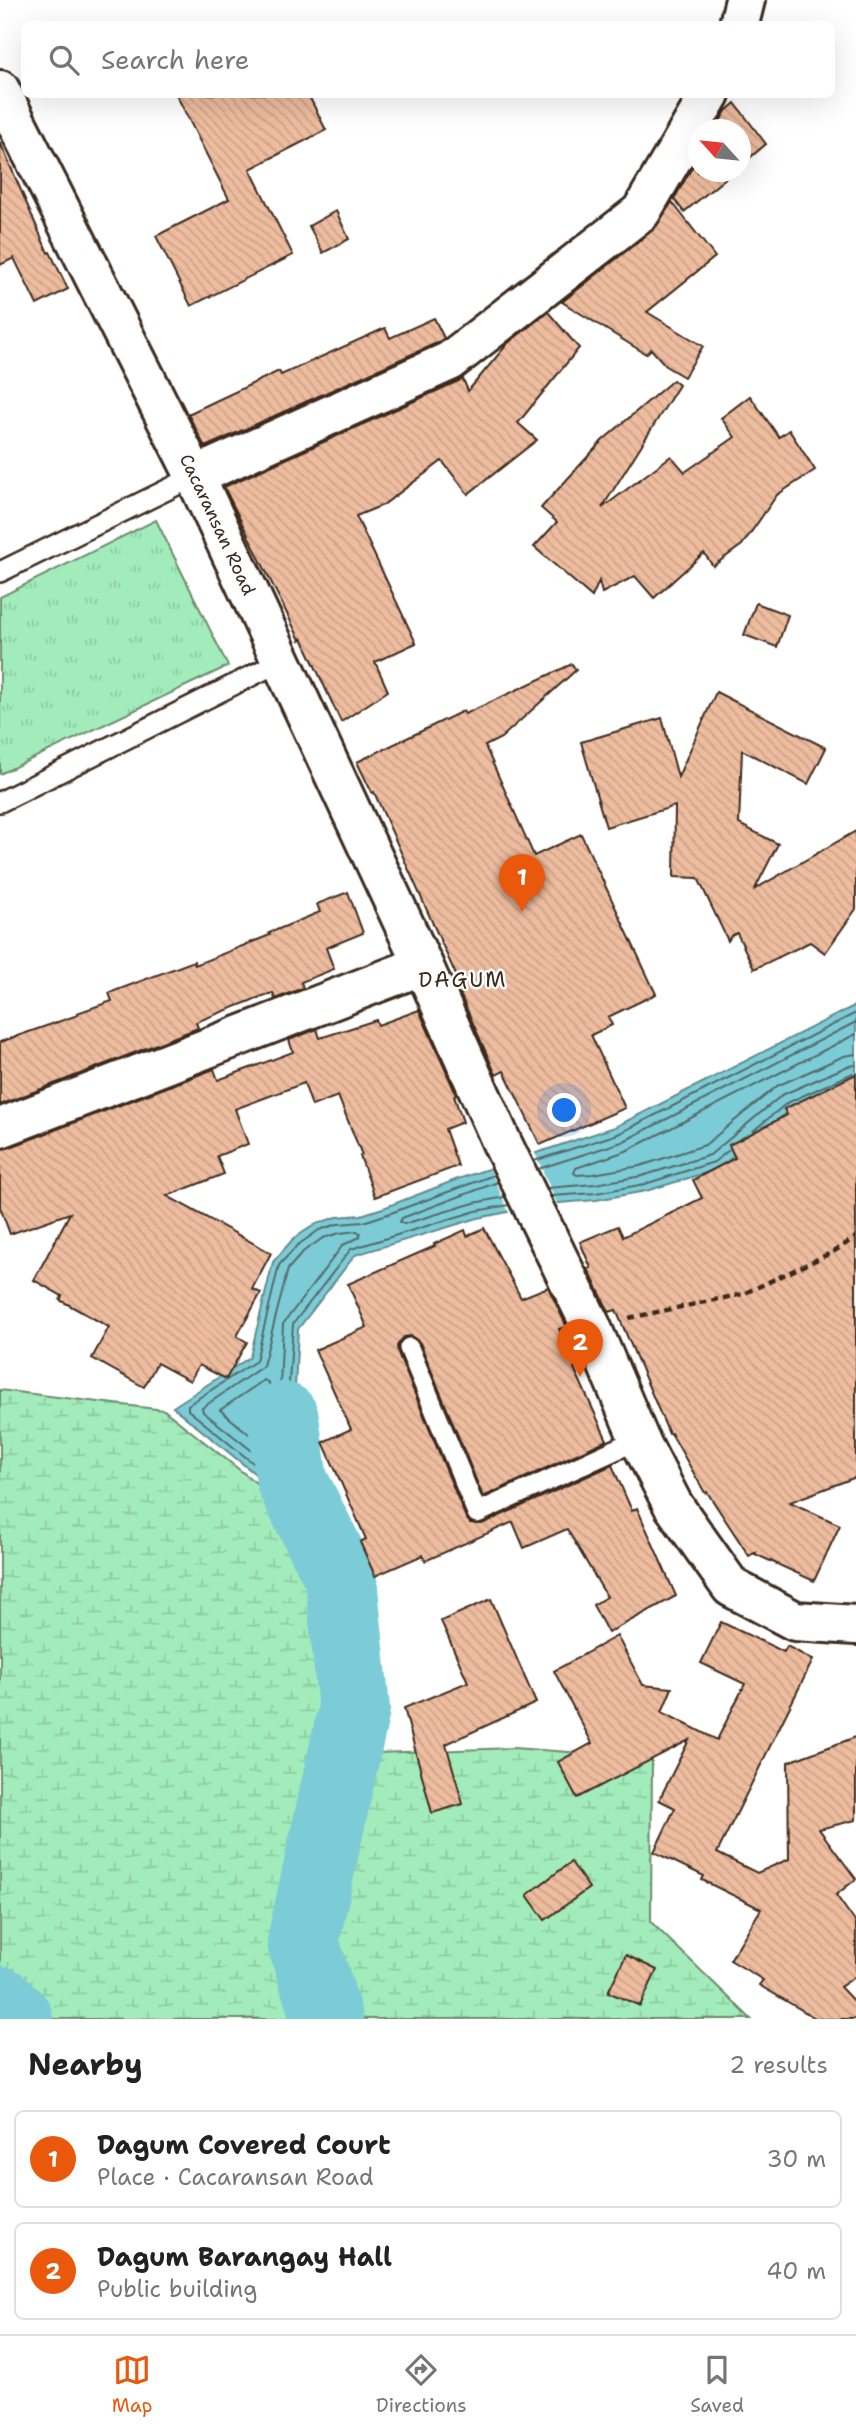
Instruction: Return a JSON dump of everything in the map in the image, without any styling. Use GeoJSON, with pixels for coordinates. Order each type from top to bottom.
{"type":"FeatureCollection","features":[{"type":"Feature","properties":{"kind":"street"},"geometry":{"type":"LineString","coordinates":[[740,21],[745,0]]}},
{"type":"Feature","properties":{"kind":"street","name":"Cacaransan Road"},"geometry":{"type":"LineString","coordinates":[[0,90],[195,476],[423,965],[502,1143],[591,1326],[639,1439],[673,1505],[732,1587],[795,1621],[856,1625]]}},
{"type":"Feature","properties":{"kind":"street"},"geometry":{"type":"LineString","coordinates":[[195,476],[450,361],[640,212],[708,98]]}},
{"type":"Feature","properties":{"kind":"street"},"geometry":{"type":"LineString","coordinates":[[0,1128],[423,965]]}},
{"type":"Feature","properties":{"kind":"lane"},"geometry":{"type":"LineString","coordinates":[[0,572],[195,476]]}},
{"type":"Feature","properties":{"kind":"lane"},"geometry":{"type":"LineString","coordinates":[[0,802],[281,661]]}},
{"type":"Feature","properties":{"kind":"lane"},"geometry":{"type":"LineString","coordinates":[[409,1348],[477,1513],[639,1439]]}},
{"type":"Feature","properties":{"kind":"path"},"geometry":{"type":"LineString","coordinates":[[591,1326],[743,1294],[833,1252],[856,1237]]}},
{"type":"Feature","properties":{"kind":"green space"},"geometry":{"type":"Polygon","coordinates":[[[156,520],[228,666],[0,774],[0,597],[156,520]]]}},
{"type":"Feature","properties":{"kind":"green space"},"geometry":{"type":"Polygon","coordinates":[[[0,1390],[164,1410],[313,1528],[350,1754],[513,1748],[652,1758],[651,1922],[751,2019],[0,2019],[0,1390]]]}},
{"type":"Feature","properties":{"kind":"water"},"geometry":{"type":"Polygon","coordinates":[[[856,1005],[856,1079],[791,1109],[718,1169],[646,1191],[596,1200],[547,1204],[478,1218],[355,1255],[298,1329],[293,1427],[308,1517],[173,1407],[250,1357],[273,1262],[293,1239],[316,1224],[386,1207],[458,1179],[615,1127],[856,1005]]]}},
{"type":"Feature","properties":{"kind":"pier"},"geometry":{"type":"Polygon","coordinates":[[[534,1151],[558,1206],[510,1215],[488,1165],[534,1151]]]}},
{"type":"Feature","properties":{"kind":"building"},"geometry":{"type":"Polygon","coordinates":[[[178,98],[310,98],[326,130],[250,169],[293,255],[191,306],[156,236],[229,199],[178,98]]]}},
{"type":"Feature","properties":{"kind":"building"},"geometry":{"type":"Polygon","coordinates":[[[735,103],[747,119],[721,119],[735,103]]]}},
{"type":"Feature","properties":{"kind":"building"},"geometry":{"type":"Polygon","coordinates":[[[751,124],[766,144],[751,157],[751,124]]]}},
{"type":"Feature","properties":{"kind":"building"},"geometry":{"type":"Polygon","coordinates":[[[0,142],[48,253],[50,252],[68,289],[37,305],[14,258],[0,265],[0,142]]]}},
{"type":"Feature","properties":{"kind":"building"},"geometry":{"type":"Polygon","coordinates":[[[688,174],[688,182],[721,182],[684,212],[674,199],[688,174]]]}},
{"type":"Feature","properties":{"kind":"building"},"geometry":{"type":"Polygon","coordinates":[[[672,202],[715,257],[647,312],[703,346],[684,377],[667,367],[651,349],[646,354],[562,302],[654,229],[672,202]]]}},
{"type":"Feature","properties":{"kind":"building"},"geometry":{"type":"Polygon","coordinates":[[[336,211],[349,239],[323,253],[309,226],[336,211]]]}},
{"type":"Feature","properties":{"kind":"building"},"geometry":{"type":"Polygon","coordinates":[[[548,312],[579,348],[518,423],[537,440],[468,494],[442,461],[383,505],[356,516],[416,643],[375,662],[388,691],[341,722],[302,638],[300,640],[224,487],[463,379],[468,391],[508,343],[548,312]]]}},
{"type":"Feature","properties":{"kind":"building"},"geometry":{"type":"Polygon","coordinates":[[[434,318],[444,338],[439,342],[205,447],[188,414],[279,371],[281,375],[385,328],[390,338],[434,318]]]}},
{"type":"Feature","properties":{"kind":"building"},"geometry":{"type":"Polygon","coordinates":[[[673,380],[679,385],[602,508],[671,456],[685,472],[735,437],[721,418],[750,396],[779,437],[789,430],[815,470],[777,495],[742,545],[713,566],[704,553],[654,598],[635,576],[602,593],[599,581],[592,597],[534,547],[557,522],[541,508],[602,441],[673,380]]]}},
{"type":"Feature","properties":{"kind":"building"},"geometry":{"type":"Polygon","coordinates":[[[756,603],[788,615],[777,647],[744,635],[756,603]]]}},
{"type":"Feature","properties":{"kind":"building"},"geometry":{"type":"Polygon","coordinates":[[[572,664],[576,670],[501,738],[485,746],[534,856],[581,834],[656,994],[608,1017],[612,1025],[591,1035],[625,1108],[540,1145],[504,1071],[496,1075],[460,994],[464,993],[374,792],[372,793],[357,762],[463,711],[465,714],[572,664]]]}},
{"type":"Feature","properties":{"kind":"building"},"geometry":{"type":"Polygon","coordinates":[[[716,692],[826,748],[808,784],[742,750],[739,824],[778,844],[755,889],[856,831],[856,909],[825,953],[810,942],[754,969],[737,933],[728,941],[698,878],[674,877],[675,806],[606,827],[581,742],[662,718],[678,777],[716,692]]]}},
{"type":"Feature","properties":{"kind":"building"},"geometry":{"type":"Polygon","coordinates":[[[348,892],[363,933],[326,948],[334,969],[301,982],[303,988],[275,999],[273,993],[263,996],[196,1022],[198,1028],[0,1105],[0,1042],[112,1001],[109,993],[194,961],[195,965],[270,935],[269,933],[320,912],[317,904],[348,892]]]}},
{"type":"Feature","properties":{"kind":"building"},"geometry":{"type":"Polygon","coordinates":[[[419,1010],[456,1094],[454,1096],[463,1122],[445,1129],[458,1166],[375,1197],[360,1156],[362,1155],[338,1096],[312,1106],[304,1083],[235,1109],[248,1144],[217,1156],[224,1174],[167,1196],[271,1253],[252,1289],[261,1293],[237,1336],[247,1342],[226,1379],[199,1365],[190,1381],[157,1363],[144,1387],[92,1358],[109,1327],[60,1300],[62,1296],[34,1280],[70,1213],[10,1234],[0,1207],[0,1149],[214,1069],[218,1080],[293,1052],[289,1040],[317,1029],[320,1038],[376,1020],[378,1025],[419,1010]]]}},
{"type":"Feature","properties":{"kind":"building"},"geometry":{"type":"Polygon","coordinates":[[[856,1074],[856,1477],[790,1502],[840,1525],[814,1581],[755,1554],[756,1552],[749,1556],[707,1492],[705,1493],[671,1433],[669,1434],[616,1310],[609,1312],[588,1269],[591,1268],[580,1242],[618,1226],[623,1237],[702,1198],[693,1180],[735,1158],[729,1145],[787,1115],[784,1109],[856,1074]]]}},
{"type":"Feature","properties":{"kind":"building"},"geometry":{"type":"Polygon","coordinates":[[[484,1228],[521,1298],[548,1287],[567,1327],[559,1329],[576,1367],[574,1368],[607,1440],[483,1497],[420,1343],[411,1336],[404,1337],[397,1346],[398,1353],[470,1523],[482,1524],[612,1465],[632,1511],[637,1508],[676,1596],[608,1633],[593,1605],[607,1597],[567,1529],[524,1548],[513,1522],[425,1561],[423,1555],[375,1576],[360,1542],[366,1539],[323,1442],[351,1429],[315,1350],[367,1327],[348,1284],[465,1230],[467,1236],[484,1228]]]}},
{"type":"Feature","properties":{"kind":"building"},"geometry":{"type":"Polygon","coordinates":[[[491,1599],[536,1703],[446,1744],[463,1804],[432,1813],[404,1708],[468,1682],[441,1621],[491,1599]]]}},
{"type":"Feature","properties":{"kind":"building"},"geometry":{"type":"Polygon","coordinates":[[[721,1622],[784,1652],[787,1646],[813,1660],[717,1853],[757,1873],[789,1859],[788,1762],[856,1737],[856,1820],[819,1829],[856,1879],[836,1895],[856,1923],[856,1976],[840,1987],[856,2004],[856,2019],[817,2019],[759,1985],[763,1980],[730,1960],[761,1909],[702,1880],[704,1876],[654,1852],[675,1808],[659,1800],[689,1740],[577,1798],[558,1762],[592,1743],[554,1671],[617,1636],[643,1685],[672,1688],[662,1712],[717,1740],[745,1684],[701,1663],[721,1622]]]}},
{"type":"Feature","properties":{"kind":"building"},"geometry":{"type":"Polygon","coordinates":[[[571,1862],[589,1888],[545,1920],[527,1895],[571,1862]]]}},
{"type":"Feature","properties":{"kind":"building"},"geometry":{"type":"Polygon","coordinates":[[[626,1955],[657,1970],[640,2006],[608,1992],[626,1955]]]}},
{"type":"Feature","properties":{"kind":"waterway"},"geometry":{"type":"LineString","coordinates":[[283,1418],[292,1481],[341,1579],[354,1709],[303,1942],[327,2019]]}},
{"type":"Feature","properties":{"kind":"waterway"},"geometry":{"type":"LineString","coordinates":[[0,2002],[17,2019]]}},
{"type":"Feature","properties":{"kind":"place","name":"Dagum Covered Court"},"geometry":{"type":"Point","coordinates":[522,912]}},
{"type":"Feature","properties":{"kind":"place","name":"Dagum Barangay Hall"},"geometry":{"type":"Point","coordinates":[580,1377]}},
{"type":"Feature","properties":{"kind":"district","name":"DAGUM"},"geometry":{"type":"Point","coordinates":[463,980]}}]}
